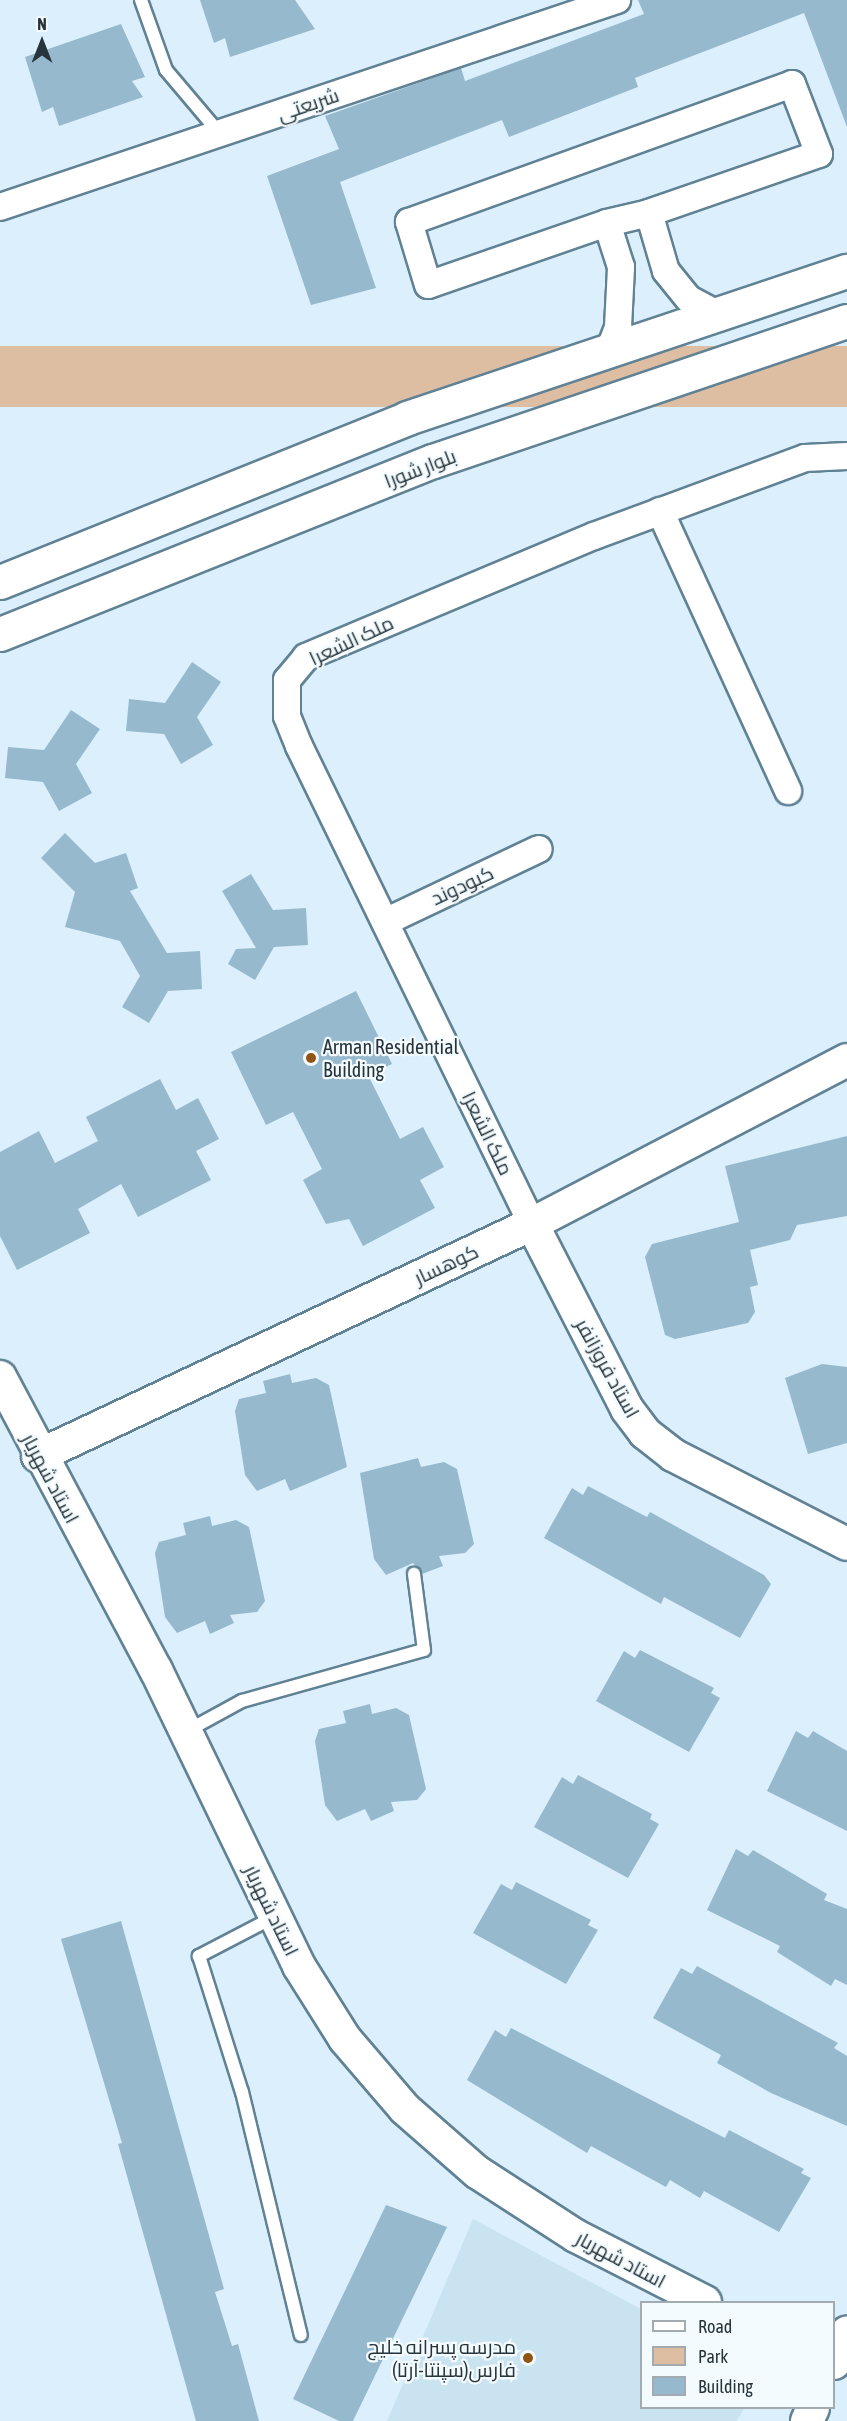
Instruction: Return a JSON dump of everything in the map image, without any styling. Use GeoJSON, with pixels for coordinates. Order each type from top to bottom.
{"type":"FeatureCollection","features":[{"type":"Feature","properties":{"kind":"main road"},"geometry":{"type":"LineString","coordinates":[[0,582],[407,418],[847,271]]}},
{"type":"Feature","properties":{"kind":"main road","name":"بلوار شورا"},"geometry":{"type":"LineString","coordinates":[[0,634],[433,461],[847,321]]}},
{"type":"Feature","properties":{"kind":"street","name":"شریعتی"},"geometry":{"type":"LineString","coordinates":[[0,207],[611,1]]}},
{"type":"Feature","properties":{"kind":"street"},"geometry":{"type":"LineString","coordinates":[[792,84],[819,154],[650,213],[608,223],[428,285],[409,222],[792,84]]}},
{"type":"Feature","properties":{"kind":"street"},"geometry":{"type":"LineString","coordinates":[[650,213],[666,270],[689,299],[719,315]]}},
{"type":"Feature","properties":{"kind":"street"},"geometry":{"type":"LineString","coordinates":[[608,223],[621,267],[618,327],[609,351]]}},
{"type":"Feature","properties":{"kind":"street","name":"ملک الشعرا"},"geometry":{"type":"LineString","coordinates":[[532,1224],[299,746],[287,716],[287,680],[306,657],[660,511],[805,458],[847,456]]}},
{"type":"Feature","properties":{"kind":"street"},"geometry":{"type":"LineString","coordinates":[[660,511],[788,790]]}},
{"type":"Feature","properties":{"kind":"street","name":"کبودوند"},"geometry":{"type":"LineString","coordinates":[[385,922],[538,849]]}},
{"type":"Feature","properties":{"kind":"street","name":"کوهسار"},"geometry":{"type":"LineString","coordinates":[[38,1456],[532,1224],[847,1060]]}},
{"type":"Feature","properties":{"kind":"street","name":"استاد فروزانفر"},"geometry":{"type":"LineString","coordinates":[[532,1224],[627,1409],[645,1433],[673,1455],[847,1544]]}},
{"type":"Feature","properties":{"kind":"street","name":"استاد شهریار"},"geometry":{"type":"LineString","coordinates":[[0,1377],[38,1456],[186,1732],[275,1916],[345,2039],[405,2109],[477,2172],[576,2236],[703,2301]]}},
{"type":"Feature","properties":{"kind":"street"},"geometry":{"type":"LineString","coordinates":[[835,2361],[847,2332]]}},
{"type":"Feature","properties":{"kind":"lane"},"geometry":{"type":"LineString","coordinates":[[141,0],[166,70],[220,134]]}},
{"type":"Feature","properties":{"kind":"lane"},"geometry":{"type":"LineString","coordinates":[[186,1732],[242,1701],[424,1650],[414,1574]]}},
{"type":"Feature","properties":{"kind":"lane"},"geometry":{"type":"LineString","coordinates":[[275,1916],[199,1956],[242,2092],[301,2335]]}},
{"type":"Feature","properties":{"kind":"shaded area","name":"مدرسه پسرانه خلیج فارس(سپنتا-آرتا)"},"geometry":{"type":"Polygon","coordinates":[[[473,2219],[640,2308],[640,2409],[743,2409],[737,2421],[387,2421],[473,2219]]]}},
{"type":"Feature","properties":{"kind":"green space"},"geometry":{"type":"Polygon","coordinates":[[[0,346],[847,346],[847,407],[0,407],[0,346]]]}},
{"type":"Feature","properties":{"kind":"building"},"geometry":{"type":"Polygon","coordinates":[[[200,0],[295,0],[315,29],[230,57],[225,38],[214,43],[200,0]]]}},
{"type":"Feature","properties":{"kind":"building"},"geometry":{"type":"Polygon","coordinates":[[[638,0],[847,0],[847,127],[804,13],[635,78],[638,87],[509,137],[502,120],[340,182],[376,288],[311,305],[267,176],[339,149],[325,116],[461,68],[465,81],[644,14],[638,0]]]}},
{"type":"Feature","properties":{"kind":"building"},"geometry":{"type":"Polygon","coordinates":[[[121,24],[145,77],[132,81],[143,97],[59,126],[53,107],[42,112],[25,57],[121,24]]]}},
{"type":"Feature","properties":{"kind":"building"},"geometry":{"type":"Polygon","coordinates":[[[192,662],[221,682],[197,717],[213,745],[181,764],[164,734],[126,731],[129,699],[165,703],[192,662]]]}},
{"type":"Feature","properties":{"kind":"building"},"geometry":{"type":"Polygon","coordinates":[[[71,710],[100,729],[76,764],[92,793],[59,811],[43,782],[5,778],[8,747],[44,750],[71,710]]]}},
{"type":"Feature","properties":{"kind":"building"},"geometry":{"type":"Polygon","coordinates":[[[65,833],[95,863],[126,853],[138,888],[130,891],[167,953],[200,951],[202,989],[168,991],[149,1023],[122,1007],[140,976],[120,941],[65,927],[75,892],[41,858],[65,833]]]}},
{"type":"Feature","properties":{"kind":"building"},"geometry":{"type":"Polygon","coordinates":[[[251,874],[273,910],[306,908],[308,945],[274,947],[255,980],[228,964],[236,949],[256,948],[222,891],[251,874]]]}},
{"type":"Feature","properties":{"kind":"building"},"geometry":{"type":"Polygon","coordinates":[[[356,991],[392,1064],[368,1075],[400,1139],[423,1127],[444,1167],[420,1180],[435,1208],[363,1246],[349,1219],[326,1224],[303,1180],[322,1169],[293,1112],[266,1125],[231,1052],[356,991]]]}},
{"type":"Feature","properties":{"kind":"building"},"geometry":{"type":"Polygon","coordinates":[[[160,1079],[176,1110],[198,1098],[219,1139],[196,1151],[211,1180],[138,1217],[121,1184],[78,1209],[90,1233],[17,1270],[0,1236],[0,1152],[39,1131],[55,1163],[98,1141],[86,1117],[160,1079]]]}},
{"type":"Feature","properties":{"kind":"building"},"geometry":{"type":"Polygon","coordinates":[[[847,1136],[847,1216],[797,1225],[790,1240],[750,1250],[758,1285],[750,1287],[755,1312],[748,1323],[675,1339],[665,1335],[645,1257],[652,1244],[739,1222],[725,1166],[847,1136]]]}},
{"type":"Feature","properties":{"kind":"building"},"geometry":{"type":"Polygon","coordinates":[[[822,1364],[847,1367],[847,1443],[808,1454],[785,1378],[822,1364]]]}},
{"type":"Feature","properties":{"kind":"building"},"geometry":{"type":"Polygon","coordinates":[[[290,1374],[292,1383],[316,1378],[329,1385],[347,1467],[290,1491],[285,1479],[257,1491],[245,1475],[235,1411],[239,1399],[266,1393],[263,1381],[290,1374]]]}},
{"type":"Feature","properties":{"kind":"building"},"geometry":{"type":"Polygon","coordinates":[[[418,1458],[421,1467],[444,1462],[457,1469],[474,1544],[465,1553],[439,1556],[443,1566],[422,1574],[413,1563],[386,1575],[374,1559],[360,1473],[418,1458]]]}},
{"type":"Feature","properties":{"kind":"building"},"geometry":{"type":"Polygon","coordinates":[[[588,1486],[647,1517],[650,1512],[764,1575],[771,1584],[740,1638],[664,1597],[661,1604],[544,1538],[572,1488],[583,1495],[588,1486]]]}},
{"type":"Feature","properties":{"kind":"building"},"geometry":{"type":"Polygon","coordinates":[[[210,1516],[212,1526],[236,1520],[249,1527],[265,1601],[257,1612],[230,1615],[234,1623],[210,1634],[205,1621],[177,1633],[165,1617],[155,1553],[159,1542],[186,1535],[183,1523],[210,1516]]]}},
{"type":"Feature","properties":{"kind":"building"},"geometry":{"type":"Polygon","coordinates":[[[640,1650],[714,1688],[711,1693],[720,1698],[689,1752],[596,1701],[624,1651],[635,1658],[640,1650]]]}},
{"type":"Feature","properties":{"kind":"building"},"geometry":{"type":"Polygon","coordinates":[[[370,1704],[372,1714],[396,1708],[409,1715],[426,1789],[417,1800],[391,1802],[394,1811],[371,1821],[365,1809],[337,1821],[325,1805],[315,1741],[319,1729],[346,1723],[343,1711],[370,1704]]]}},
{"type":"Feature","properties":{"kind":"building"},"geometry":{"type":"Polygon","coordinates":[[[796,1731],[808,1738],[813,1731],[847,1751],[847,1831],[767,1791],[796,1731]]]}},
{"type":"Feature","properties":{"kind":"building"},"geometry":{"type":"Polygon","coordinates":[[[578,1775],[652,1814],[650,1819],[659,1824],[628,1878],[534,1827],[562,1777],[573,1784],[578,1775]]]}},
{"type":"Feature","properties":{"kind":"building"},"geometry":{"type":"Polygon","coordinates":[[[736,1849],[748,1856],[753,1850],[827,1894],[824,1900],[847,1909],[847,1985],[835,1979],[831,1986],[777,1952],[780,1946],[707,1910],[736,1849]]]}},
{"type":"Feature","properties":{"kind":"building"},"geometry":{"type":"Polygon","coordinates":[[[516,1882],[591,1920],[588,1925],[598,1930],[566,1984],[473,1933],[501,1884],[512,1890],[516,1882]]]}},
{"type":"Feature","properties":{"kind":"building"},"geometry":{"type":"Polygon","coordinates":[[[121,1921],[224,2289],[215,2292],[232,2346],[238,2344],[259,2421],[196,2421],[118,2144],[122,2143],[61,1939],[121,1921]]]}},
{"type":"Feature","properties":{"kind":"building"},"geometry":{"type":"Polygon","coordinates":[[[697,1966],[838,2043],[834,2048],[847,2056],[847,2126],[771,2093],[717,2063],[721,2055],[653,2018],[681,1968],[692,1974],[697,1966]]]}},
{"type":"Feature","properties":{"kind":"building"},"geometry":{"type":"Polygon","coordinates":[[[511,2028],[725,2138],[729,2130],[804,2169],[801,2173],[811,2178],[779,2232],[704,2191],[700,2198],[670,2180],[666,2187],[591,2146],[587,2153],[467,2080],[495,2030],[506,2037],[511,2028]]]}},
{"type":"Feature","properties":{"kind":"building"},"geometry":{"type":"Polygon","coordinates":[[[386,2205],[447,2227],[353,2421],[339,2421],[293,2399],[386,2205]]]}},
{"type":"Feature","properties":{"kind":"place","name":"Arman Residential Building"},"geometry":{"type":"Point","coordinates":[311,1058]}},
{"type":"Feature","properties":{"kind":"place","name":"مدرسه پسرانه خلیج فارس(سپنتا-آرتا)"},"geometry":{"type":"Point","coordinates":[528,2358]}}]}
